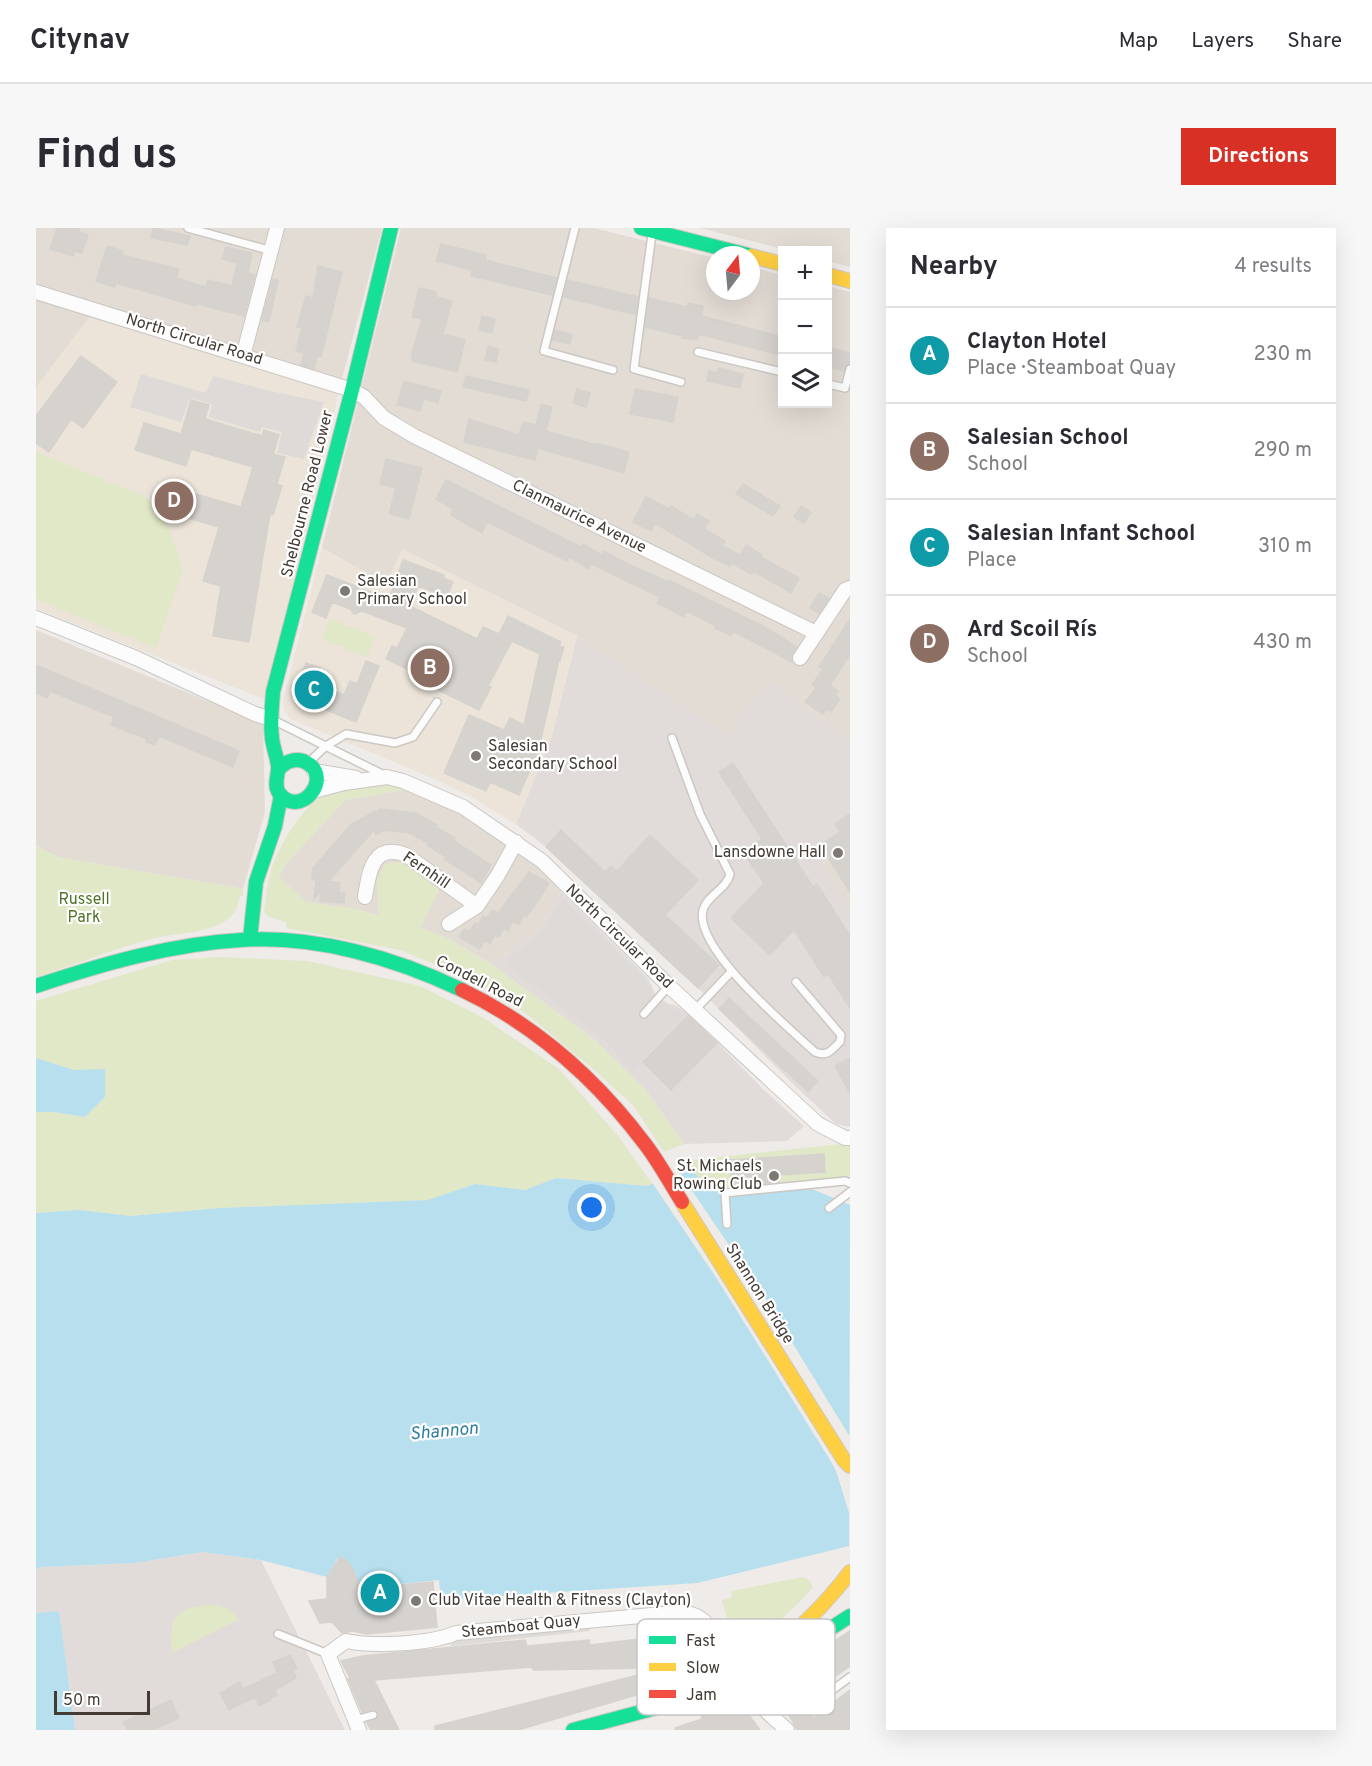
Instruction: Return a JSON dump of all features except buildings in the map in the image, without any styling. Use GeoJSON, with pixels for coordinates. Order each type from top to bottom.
{"type":"FeatureCollection","features":[{"type":"Feature","properties":{"kind":"main road","name":"Shelbourne Road Lower"},"geometry":{"type":"LineString","coordinates":[[275,826],[280,795],[275,783],[278,770],[271,721],[273,692],[352,390],[391,228]]}},
{"type":"Feature","properties":{"kind":"main road"},"geometry":{"type":"LineString","coordinates":[[646,230],[712,246]]}},
{"type":"Feature","properties":{"kind":"main road"},"geometry":{"type":"LineString","coordinates":[[760,258],[778,263]]}},
{"type":"Feature","properties":{"kind":"main road"},"geometry":{"type":"LineString","coordinates":[[832,276],[850,281]]}},
{"type":"Feature","properties":{"kind":"main road"},"geometry":{"type":"LineString","coordinates":[[271,721],[317,777],[314,791],[306,799],[295,801],[280,795]]}},
{"type":"Feature","properties":{"kind":"main road"},"geometry":{"type":"LineString","coordinates":[[278,770],[287,762],[307,765]]}},
{"type":"Feature","properties":{"kind":"main road"},"geometry":{"type":"LineString","coordinates":[[250,939],[256,882],[275,826],[295,801]]}},
{"type":"Feature","properties":{"kind":"main road","name":"Condell Road"},"geometry":{"type":"LineString","coordinates":[[36,986],[152,951],[250,939],[284,940],[335,947],[391,960],[441,978],[483,999],[529,1028],[593,1082],[620,1110],[646,1145]]}},
{"type":"Feature","properties":{"kind":"main road","name":"Shannon Bridge"},"geometry":{"type":"LineString","coordinates":[[646,1145],[847,1463],[850,1477]]}},
{"type":"Feature","properties":{"kind":"main road"},"geometry":{"type":"LineString","coordinates":[[811,1619],[831,1599],[850,1572]]}},
{"type":"Feature","properties":{"kind":"main road"},"geometry":{"type":"LineString","coordinates":[[835,1626],[850,1616]]}},
{"type":"Feature","properties":{"kind":"main road"},"geometry":{"type":"LineString","coordinates":[[573,1730],[637,1713]]}},
{"type":"Feature","properties":{"kind":"street"},"geometry":{"type":"LineString","coordinates":[[243,356],[278,228]]}},
{"type":"Feature","properties":{"kind":"street","name":"North Circular Road"},"geometry":{"type":"LineString","coordinates":[[36,292],[352,390]]}},
{"type":"Feature","properties":{"kind":"street","name":"Clanmaurice Avenue"},"geometry":{"type":"LineString","coordinates":[[352,390],[364,397],[384,418],[414,436],[816,633]]}},
{"type":"Feature","properties":{"kind":"street"},"geometry":{"type":"LineString","coordinates":[[800,658],[845,590],[850,588]]}},
{"type":"Feature","properties":{"kind":"street"},"geometry":{"type":"LineString","coordinates":[[36,618],[136,658],[271,721]]}},
{"type":"Feature","properties":{"kind":"street","name":"North Circular Road"},"geometry":{"type":"LineString","coordinates":[[307,765],[364,779]]}},
{"type":"Feature","properties":{"kind":"street","name":"North Circular Road"},"geometry":{"type":"LineString","coordinates":[[314,791],[364,779],[387,777],[404,781],[463,807],[542,861],[694,1010],[818,1124],[845,1138],[850,1138]]}},
{"type":"Feature","properties":{"kind":"street"},"geometry":{"type":"LineString","coordinates":[[448,924],[477,906],[498,875],[516,842]]}},
{"type":"Feature","properties":{"kind":"street","name":"Fernhill"},"geometry":{"type":"LineString","coordinates":[[365,897],[369,870],[373,862],[388,852],[397,851],[406,855],[477,906]]}},
{"type":"Feature","properties":{"kind":"street","name":"Steamboat Quay"},"geometry":{"type":"LineString","coordinates":[[328,1654],[346,1641],[363,1645],[441,1639],[456,1633],[684,1612],[695,1614],[701,1619]]}},
{"type":"Feature","properties":{"kind":"street"},"geometry":{"type":"LineString","coordinates":[[328,1654],[357,1725]]}},
{"type":"Feature","properties":{"kind":"street"},"geometry":{"type":"LineString","coordinates":[[773,1715],[786,1725]]}},
{"type":"Feature","properties":{"kind":"lane"},"geometry":{"type":"LineString","coordinates":[[188,228],[272,251]]}},
{"type":"Feature","properties":{"kind":"lane"},"geometry":{"type":"LineString","coordinates":[[574,228],[544,351],[613,370]]}},
{"type":"Feature","properties":{"kind":"lane"},"geometry":{"type":"LineString","coordinates":[[646,230],[633,369],[681,382]]}},
{"type":"Feature","properties":{"kind":"lane"},"geometry":{"type":"LineString","coordinates":[[698,351],[778,371]]}},
{"type":"Feature","properties":{"kind":"lane"},"geometry":{"type":"LineString","coordinates":[[832,385],[845,388],[850,369]]}},
{"type":"Feature","properties":{"kind":"lane"},"geometry":{"type":"LineString","coordinates":[[307,765],[326,746],[346,734],[395,743],[413,737],[437,702]]}},
{"type":"Feature","properties":{"kind":"lane"},"geometry":{"type":"LineString","coordinates":[[271,721],[387,777]]}},
{"type":"Feature","properties":{"kind":"lane"},"geometry":{"type":"LineString","coordinates":[[672,738],[700,814],[729,869],[729,878],[705,905],[702,912],[704,927],[731,972],[815,1052],[828,1054],[840,1042],[841,1035],[796,982]]}},
{"type":"Feature","properties":{"kind":"lane"},"geometry":{"type":"LineString","coordinates":[[694,1010],[731,972]]}},
{"type":"Feature","properties":{"kind":"lane"},"geometry":{"type":"LineString","coordinates":[[644,1014],[669,986]]}},
{"type":"Feature","properties":{"kind":"lane"},"geometry":{"type":"LineString","coordinates":[[727,1224],[725,1193],[845,1181],[850,1184]]}},
{"type":"Feature","properties":{"kind":"lane"},"geometry":{"type":"LineString","coordinates":[[829,1208],[850,1192]]}},
{"type":"Feature","properties":{"kind":"lane"},"geometry":{"type":"LineString","coordinates":[[278,1634],[328,1654]]}},
{"type":"Feature","properties":{"kind":"lane"},"geometry":{"type":"LineString","coordinates":[[835,1688],[850,1677]]}},
{"type":"Feature","properties":{"kind":"lane"},"geometry":{"type":"LineString","coordinates":[[357,1725],[373,1715]]}},
{"type":"Feature","properties":{"kind":"shaded area"},"geometry":{"type":"Polygon","coordinates":[[[36,228],[382,228],[338,394],[265,699],[36,608],[36,228]]]}},
{"type":"Feature","properties":{"kind":"shaded area"},"geometry":{"type":"Polygon","coordinates":[[[401,228],[594,228],[706,256],[706,300],[760,300],[760,269],[778,274],[778,408],[832,408],[832,287],[850,292],[850,742],[770,680],[727,735],[577,636],[402,549],[387,585],[322,548],[401,228]]]}},
{"type":"Feature","properties":{"kind":"shaded area"},"geometry":{"type":"Polygon","coordinates":[[[700,228],[850,228],[850,267],[832,262],[832,246],[778,246],[778,248],[700,228]]]}},
{"type":"Feature","properties":{"kind":"shaded area"},"geometry":{"type":"Polygon","coordinates":[[[89,317],[338,394],[265,699],[36,608],[36,387],[89,317]]]}},
{"type":"Feature","properties":{"kind":"shaded area"},"geometry":{"type":"Polygon","coordinates":[[[141,374],[206,393],[213,376],[324,402],[304,459],[277,453],[282,432],[262,427],[260,432],[209,417],[212,404],[190,398],[181,422],[130,407],[141,374]]]}},
{"type":"Feature","properties":{"kind":"shaded area"},"geometry":{"type":"Polygon","coordinates":[[[322,548],[386,584],[402,549],[577,636],[551,739],[516,824],[468,795],[430,777],[291,719],[284,710],[283,700],[322,548]]]}},
{"type":"Feature","properties":{"kind":"shaded area"},"geometry":{"type":"Polygon","coordinates":[[[36,630],[263,724],[265,812],[243,889],[58,857],[36,846],[36,630]]]}},
{"type":"Feature","properties":{"kind":"shaded area"},"geometry":{"type":"Polygon","coordinates":[[[577,636],[727,735],[770,680],[850,742],[850,838],[836,854],[821,865],[850,911],[850,1127],[836,1124],[698,988],[546,847],[516,824],[551,739],[577,636]]]}},
{"type":"Feature","properties":{"kind":"shaded area"},"geometry":{"type":"Polygon","coordinates":[[[415,788],[441,800],[526,855],[561,892],[538,931],[491,964],[447,938],[421,928],[356,909],[306,902],[278,876],[285,865],[345,800],[415,788]]]}},
{"type":"Feature","properties":{"kind":"shaded area"},"geometry":{"type":"Polygon","coordinates":[[[850,838],[850,911],[821,865],[836,854],[850,838]]]}},
{"type":"Feature","properties":{"kind":"shaded area"},"geometry":{"type":"Polygon","coordinates":[[[561,892],[648,978],[656,996],[689,1014],[764,1090],[804,1126],[787,1141],[684,1144],[645,1089],[594,1039],[491,964],[538,931],[561,892]]]}},
{"type":"Feature","properties":{"kind":"shaded area"},"geometry":{"type":"Polygon","coordinates":[[[563,899],[645,979],[656,1000],[684,1015],[632,1070],[604,1040],[508,965],[510,958],[541,932],[563,899]]]}},
{"type":"Feature","properties":{"kind":"shaded area"},"geometry":{"type":"Polygon","coordinates":[[[202,1552],[261,1560],[345,1730],[75,1730],[59,1612],[36,1613],[36,1570],[41,1567],[135,1563],[202,1552]]]}},
{"type":"Feature","properties":{"kind":"shaded area"},"geometry":{"type":"Polygon","coordinates":[[[589,1623],[590,1631],[451,1646],[451,1637],[589,1623]]]}},
{"type":"Feature","properties":{"kind":"green space"},"geometry":{"type":"Polygon","coordinates":[[[36,452],[146,497],[165,517],[183,570],[156,648],[36,599],[36,452]]]}},
{"type":"Feature","properties":{"kind":"green space"},"geometry":{"type":"Polygon","coordinates":[[[330,619],[375,637],[367,657],[322,639],[330,619]]]}},
{"type":"Feature","properties":{"kind":"green space"},"geometry":{"type":"Polygon","coordinates":[[[401,782],[415,788],[345,800],[285,865],[278,876],[306,902],[356,909],[378,916],[377,879],[385,864],[403,861],[441,886],[421,928],[447,938],[491,964],[594,1039],[645,1089],[684,1144],[664,1152],[633,1105],[524,1012],[475,981],[400,950],[286,928],[286,922],[269,917],[264,912],[268,881],[274,861],[299,818],[315,801],[331,792],[401,782]]]}},
{"type":"Feature","properties":{"kind":"green space","name":"Russell Park"},"geometry":{"type":"Polygon","coordinates":[[[36,846],[58,857],[243,889],[243,896],[240,896],[232,916],[211,928],[147,940],[36,977],[36,846]]]}},
{"type":"Feature","properties":{"kind":"green space"},"geometry":{"type":"Polygon","coordinates":[[[221,957],[307,961],[420,986],[482,1017],[559,1069],[619,1137],[652,1184],[647,1186],[556,1178],[525,1190],[475,1184],[429,1200],[219,1208],[131,1216],[79,1210],[36,1213],[36,1112],[54,1112],[85,1117],[105,1097],[105,1070],[74,1070],[36,1058],[36,1001],[172,960],[221,957]]]}},
{"type":"Feature","properties":{"kind":"green space","name":"St. Michaels Rowing Club"},"geometry":{"type":"Polygon","coordinates":[[[850,1143],[850,1188],[843,1184],[722,1196],[688,1168],[684,1161],[850,1143]]]}},
{"type":"Feature","properties":{"kind":"green space"},"geometry":{"type":"Polygon","coordinates":[[[803,1577],[809,1580],[813,1587],[781,1619],[727,1619],[722,1600],[731,1598],[732,1591],[803,1577]]]}},
{"type":"Feature","properties":{"kind":"green space"},"geometry":{"type":"Polygon","coordinates":[[[216,1605],[229,1609],[239,1619],[172,1653],[172,1629],[178,1615],[192,1608],[216,1605]]]}},
{"type":"Feature","properties":{"kind":"water"},"geometry":{"type":"Polygon","coordinates":[[[36,1058],[74,1070],[105,1069],[105,1097],[85,1117],[54,1112],[36,1112],[36,1058]]]}},
{"type":"Feature","properties":{"kind":"water","name":"Shannon"},"geometry":{"type":"Polygon","coordinates":[[[688,1168],[722,1196],[812,1189],[850,1205],[849,1546],[697,1583],[441,1600],[439,1580],[361,1588],[352,1568],[341,1558],[337,1559],[327,1577],[261,1560],[202,1552],[135,1563],[41,1567],[36,1570],[36,1213],[79,1210],[131,1216],[219,1208],[428,1200],[475,1184],[525,1190],[556,1178],[647,1186],[688,1168]]]}},
{"type":"Feature","properties":{"kind":"water"},"geometry":{"type":"Polygon","coordinates":[[[59,1611],[75,1730],[36,1730],[36,1613],[59,1611]]]}},
{"type":"Feature","properties":{"kind":"pier"},"geometry":{"type":"Polygon","coordinates":[[[678,1170],[765,1298],[850,1437],[850,1516],[836,1471],[830,1460],[717,1279],[651,1181],[678,1170]]]}},
{"type":"Feature","properties":{"kind":"traffic: fast"},"geometry":{"type":"LineString","coordinates":[[278,770],[289,762],[303,761],[313,768],[317,776],[312,793],[296,802],[287,800],[277,790],[278,766],[271,727],[273,692],[352,390],[391,228]]}},
{"type":"Feature","properties":{"kind":"traffic: fast"},"geometry":{"type":"LineString","coordinates":[[641,228],[712,246]]}},
{"type":"Feature","properties":{"kind":"traffic: fast"},"geometry":{"type":"LineString","coordinates":[[250,939],[256,882],[275,826],[281,795]]}},
{"type":"Feature","properties":{"kind":"traffic: fast"},"geometry":{"type":"LineString","coordinates":[[36,986],[111,963],[163,951],[215,942],[269,939],[298,941],[354,951],[410,968],[462,990]]}},
{"type":"Feature","properties":{"kind":"traffic: fast"},"geometry":{"type":"LineString","coordinates":[[835,1626],[850,1616]]}},
{"type":"Feature","properties":{"kind":"traffic: fast"},"geometry":{"type":"LineString","coordinates":[[573,1730],[637,1713]]}},
{"type":"Feature","properties":{"kind":"traffic: slow"},"geometry":{"type":"LineString","coordinates":[[760,258],[778,263]]}},
{"type":"Feature","properties":{"kind":"traffic: slow"},"geometry":{"type":"LineString","coordinates":[[832,276],[850,281]]}},
{"type":"Feature","properties":{"kind":"traffic: slow"},"geometry":{"type":"LineString","coordinates":[[682,1202],[844,1460],[850,1466]]}},
{"type":"Feature","properties":{"kind":"traffic: slow"},"geometry":{"type":"LineString","coordinates":[[808,1619],[850,1572]]}},
{"type":"Feature","properties":{"kind":"traffic: jam"},"geometry":{"type":"LineString","coordinates":[[462,990],[515,1020],[563,1056],[585,1076],[645,1144],[682,1202]]}},
{"type":"Feature","properties":{"kind":"place","name":"Ard Scoil Rís"},"geometry":{"type":"Point","coordinates":[174,501]}},
{"type":"Feature","properties":{"kind":"place","name":"Salesian Primary School"},"geometry":{"type":"Point","coordinates":[345,591]}},
{"type":"Feature","properties":{"kind":"place","name":"Salesian School"},"geometry":{"type":"Point","coordinates":[430,668]}},
{"type":"Feature","properties":{"kind":"place","name":"Salesian Infant School"},"geometry":{"type":"Point","coordinates":[314,690]}},
{"type":"Feature","properties":{"kind":"place","name":"Salesian Secondary School"},"geometry":{"type":"Point","coordinates":[476,756]}},
{"type":"Feature","properties":{"kind":"place","name":"Lansdowne Hall"},"geometry":{"type":"Point","coordinates":[838,853]}},
{"type":"Feature","properties":{"kind":"place","name":"St. Michaels Rowing Club"},"geometry":{"type":"Point","coordinates":[774,1176]}},
{"type":"Feature","properties":{"kind":"place","name":"Clayton Hotel"},"geometry":{"type":"Point","coordinates":[380,1593]}},
{"type":"Feature","properties":{"kind":"place","name":"Club Vitae Health & Fitness (Clayton)"},"geometry":{"type":"Point","coordinates":[416,1601]}}]}
